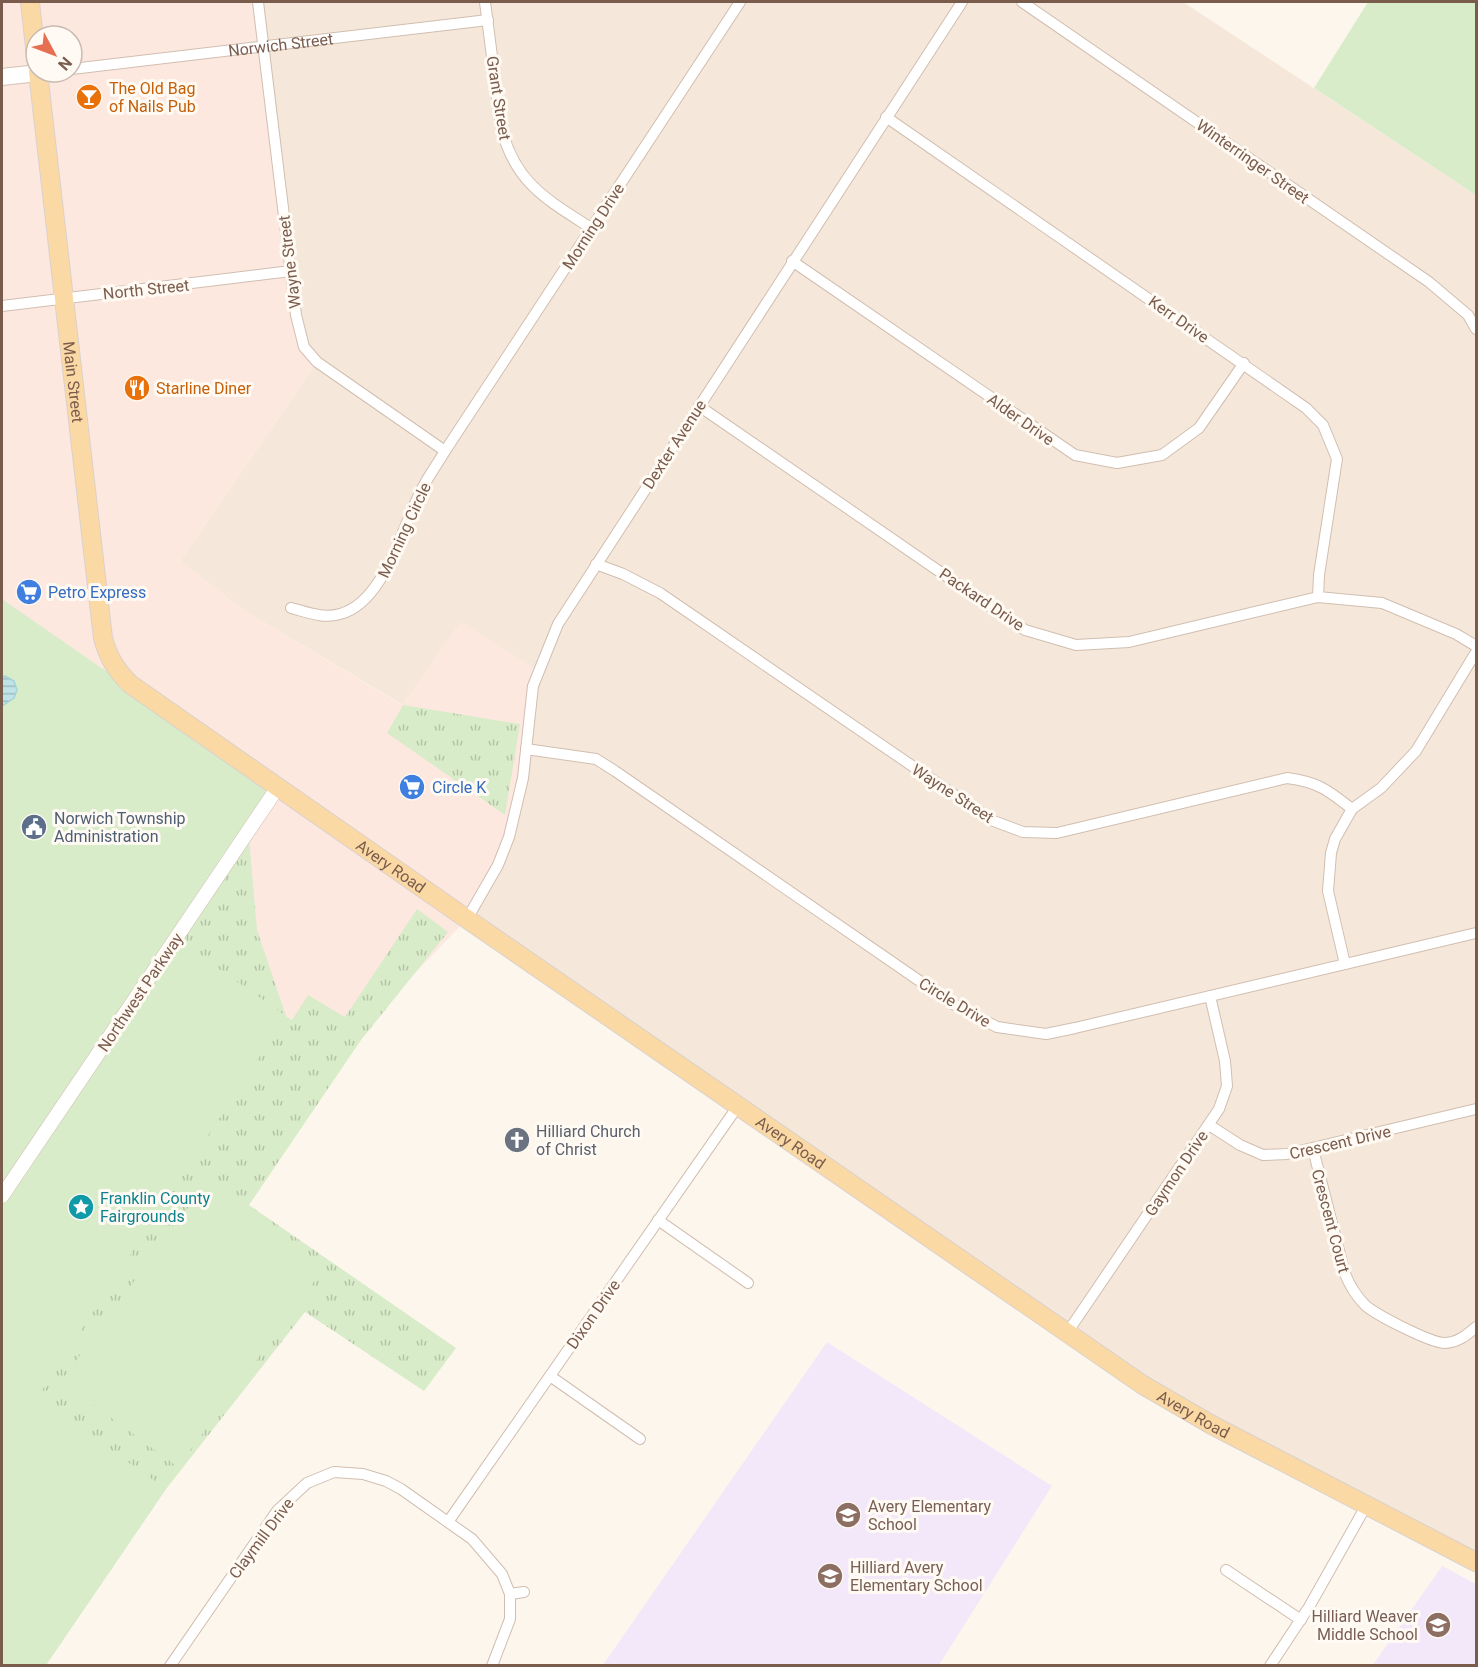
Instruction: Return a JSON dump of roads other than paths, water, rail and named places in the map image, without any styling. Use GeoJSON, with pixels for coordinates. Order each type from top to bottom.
{"type":"FeatureCollection","features":[{"type":"Feature","properties":{"kind":"main road"},"geometry":{"type":"LineString","coordinates":[[30,2],[32,24]]}},
{"type":"Feature","properties":{"kind":"main road"},"geometry":{"type":"LineString","coordinates":[[2,77],[24,74]]}},
{"type":"Feature","properties":{"kind":"main road","name":"Main Street"},"geometry":{"type":"LineString","coordinates":[[39,84],[103,638],[111,661],[130,684]]}},
{"type":"Feature","properties":{"kind":"main road","name":"Avery Road"},"geometry":{"type":"LineString","coordinates":[[130,684],[467,920],[1143,1385],[1366,1506],[1476,1562]]}},
{"type":"Feature","properties":{"kind":"street","name":"Wayne Street"},"geometry":{"type":"LineString","coordinates":[[258,2],[298,328],[304,347],[317,362],[445,451]]}},
{"type":"Feature","properties":{"kind":"street","name":"Grant Street"},"geometry":{"type":"LineString","coordinates":[[485,2],[505,144],[525,179],[541,196],[591,228]]}},
{"type":"Feature","properties":{"kind":"street","name":"Morning Drive"},"geometry":{"type":"LineString","coordinates":[[445,451],[740,2]]}},
{"type":"Feature","properties":{"kind":"street","name":"Dexter Avenue"},"geometry":{"type":"LineString","coordinates":[[467,920],[498,865],[509,837],[523,778],[533,686],[558,624],[962,2]]}},
{"type":"Feature","properties":{"kind":"street","name":"Winterringer Street"},"geometry":{"type":"LineString","coordinates":[[1022,2],[1429,282],[1468,315],[1476,329]]}},
{"type":"Feature","properties":{"kind":"street","name":"Norwich Street"},"geometry":{"type":"LineString","coordinates":[[84,68],[488,20]]}},
{"type":"Feature","properties":{"kind":"street","name":"Kerr Drive"},"geometry":{"type":"LineString","coordinates":[[886,117],[1244,363],[1306,408],[1323,425],[1337,459],[1319,575],[1318,597]]}},
{"type":"Feature","properties":{"kind":"street","name":"Alder Drive"},"geometry":{"type":"LineString","coordinates":[[792,261],[1075,455],[1117,463],[1162,455],[1199,428],[1244,363]]}},
{"type":"Feature","properties":{"kind":"street","name":"North Street"},"geometry":{"type":"LineString","coordinates":[[2,306],[291,271]]}},
{"type":"Feature","properties":{"kind":"street","name":"Packard Drive"},"geometry":{"type":"LineString","coordinates":[[699,406],[1025,630],[1076,645],[1130,642],[1318,597],[1382,603],[1456,634],[1476,646]]}},
{"type":"Feature","properties":{"kind":"street","name":"Morning Circle"},"geometry":{"type":"LineString","coordinates":[[291,608],[324,617],[341,614],[357,607],[371,596],[420,492],[445,451]]}},
{"type":"Feature","properties":{"kind":"street","name":"Wayne Street"},"geometry":{"type":"LineString","coordinates":[[596,564],[623,574],[660,593],[991,820],[1023,832],[1057,833],[1287,778],[1309,781],[1329,790],[1352,809]]}},
{"type":"Feature","properties":{"kind":"street"},"geometry":{"type":"LineString","coordinates":[[1345,964],[1328,891],[1331,853],[1335,840],[1352,809],[1381,788],[1416,751],[1476,652]]}},
{"type":"Feature","properties":{"kind":"street","name":"Circle Drive"},"geometry":{"type":"LineString","coordinates":[[526,749],[596,759],[953,1004],[997,1027],[1046,1034],[1476,933]]}},
{"type":"Feature","properties":{"kind":"street","name":"Northwest Parkway"},"geometry":{"type":"LineString","coordinates":[[2,1196],[278,787]]}},
{"type":"Feature","properties":{"kind":"street","name":"Gaymon Drive"},"geometry":{"type":"LineString","coordinates":[[1067,1333],[1220,1110],[1227,1086],[1226,1061],[1210,996]]}},
{"type":"Feature","properties":{"kind":"street","name":"Dixon Drive"},"geometry":{"type":"LineString","coordinates":[[448,1522],[738,1106]]}},
{"type":"Feature","properties":{"kind":"street","name":"Crescent Drive"},"geometry":{"type":"LineString","coordinates":[[1209,1125],[1240,1146],[1263,1155],[1287,1155],[1476,1109]]}},
{"type":"Feature","properties":{"kind":"street","name":"Crescent Court"},"geometry":{"type":"LineString","coordinates":[[1313,1149],[1345,1274],[1353,1293],[1367,1307],[1426,1339],[1444,1342],[1462,1338],[1476,1327]]}},
{"type":"Feature","properties":{"kind":"street"},"geometry":{"type":"LineString","coordinates":[[658,1220],[748,1283]]}},
{"type":"Feature","properties":{"kind":"street"},"geometry":{"type":"LineString","coordinates":[[550,1376],[640,1439]]}},
{"type":"Feature","properties":{"kind":"street","name":"Claymill Drive"},"geometry":{"type":"LineString","coordinates":[[170,1665],[277,1511],[306,1483],[334,1472],[363,1474],[386,1481],[448,1522],[472,1539],[502,1574],[510,1594]]}},
{"type":"Feature","properties":{"kind":"street"},"geometry":{"type":"LineString","coordinates":[[1270,1665],[1301,1620],[1366,1506]]}},
{"type":"Feature","properties":{"kind":"street"},"geometry":{"type":"LineString","coordinates":[[1227,1570],[1301,1620]]}},
{"type":"Feature","properties":{"kind":"street"},"geometry":{"type":"LineString","coordinates":[[492,1665],[510,1619],[510,1594],[524,1592]]}},
{"type":"Feature","properties":{"kind":"water"},"geometry":{"type":"Polygon","coordinates":[[[5,676],[14,681],[17,690],[14,698],[2,706],[2,677],[5,676]]]}},
{"type":"Feature","properties":{"kind":"place","name":"The Old Bag of Nails Pub"},"geometry":{"type":"Point","coordinates":[89,97]}},
{"type":"Feature","properties":{"kind":"place","name":"Starline Diner"},"geometry":{"type":"Point","coordinates":[137,388]}},
{"type":"Feature","properties":{"kind":"place","name":"Petro Express"},"geometry":{"type":"Point","coordinates":[29,592]}},
{"type":"Feature","properties":{"kind":"place","name":"Circle K"},"geometry":{"type":"Point","coordinates":[412,787]}},
{"type":"Feature","properties":{"kind":"place","name":"Norwich Township Administration"},"geometry":{"type":"Point","coordinates":[34,827]}},
{"type":"Feature","properties":{"kind":"place","name":"Hilliard Church of Christ"},"geometry":{"type":"Point","coordinates":[517,1140]}},
{"type":"Feature","properties":{"kind":"place","name":"Franklin County Fairgrounds"},"geometry":{"type":"Point","coordinates":[81,1207]}},
{"type":"Feature","properties":{"kind":"place","name":"Avery Elementary School"},"geometry":{"type":"Point","coordinates":[848,1515]}},
{"type":"Feature","properties":{"kind":"place","name":"Hilliard Avery Elementary School"},"geometry":{"type":"Point","coordinates":[830,1576]}},
{"type":"Feature","properties":{"kind":"place","name":"Hilliard Weaver Middle School"},"geometry":{"type":"Point","coordinates":[1438,1625]}}]}
